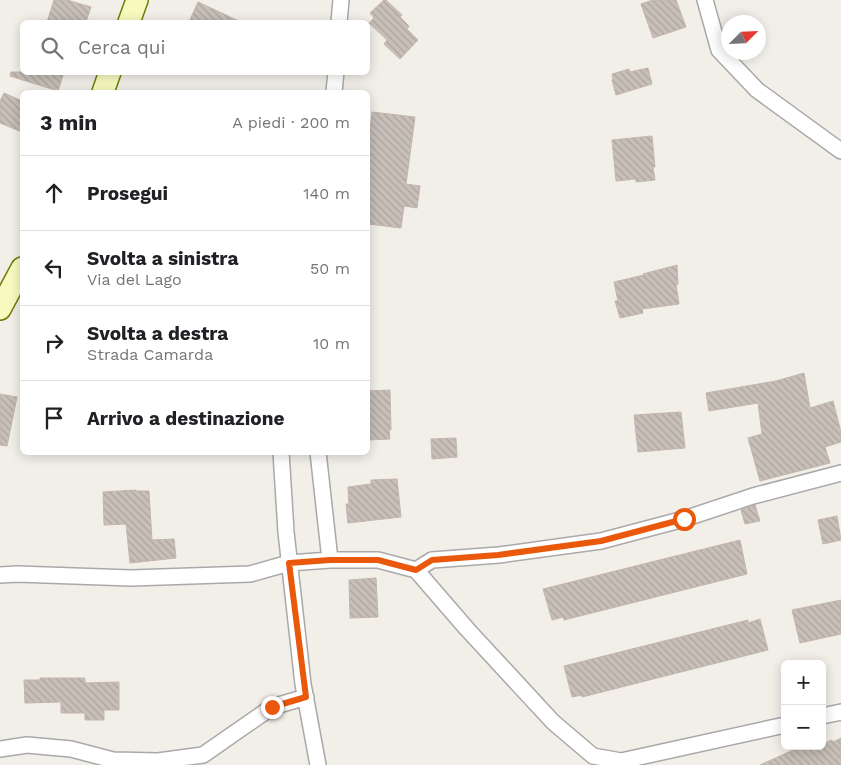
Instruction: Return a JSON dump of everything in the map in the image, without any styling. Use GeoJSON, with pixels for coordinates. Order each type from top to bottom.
{"type":"FeatureCollection","features":[{"type":"Feature","properties":{"kind":"street"},"geometry":{"type":"LineString","coordinates":[[130,20],[138,0]]}},
{"type":"Feature","properties":{"kind":"street"},"geometry":{"type":"LineString","coordinates":[[339,20],[340,0]]}},
{"type":"Feature","properties":{"kind":"street"},"geometry":{"type":"LineString","coordinates":[[705,0],[719,50],[757,90],[841,151]]}},
{"type":"Feature","properties":{"kind":"street"},"geometry":{"type":"LineString","coordinates":[[104,90],[109,75]]}},
{"type":"Feature","properties":{"kind":"street"},"geometry":{"type":"LineString","coordinates":[[334,90],[336,75]]}},
{"type":"Feature","properties":{"kind":"street"},"geometry":{"type":"LineString","coordinates":[[0,309],[20,272]]}},
{"type":"Feature","properties":{"kind":"street"},"geometry":{"type":"LineString","coordinates":[[281,455],[289,563],[306,697],[318,765]]}},
{"type":"Feature","properties":{"kind":"street"},"geometry":{"type":"LineString","coordinates":[[318,455],[330,560]]}},
{"type":"Feature","properties":{"kind":"street"},"geometry":{"type":"LineString","coordinates":[[416,570],[432,560],[498,555],[601,541],[684,519],[753,496],[841,473]]}},
{"type":"Feature","properties":{"kind":"street"},"geometry":{"type":"LineString","coordinates":[[0,575],[131,578],[250,574],[289,563],[330,560],[378,560],[416,570],[467,629],[553,722],[593,756],[621,761],[781,726]]}},
{"type":"Feature","properties":{"kind":"street"},"geometry":{"type":"LineString","coordinates":[[0,749],[27,745],[71,749],[113,760],[158,761],[202,755],[272,707],[306,697]]}},
{"type":"Feature","properties":{"kind":"street"},"geometry":{"type":"LineString","coordinates":[[826,715],[841,712]]}},
{"type":"Feature","properties":{"kind":"building"},"geometry":{"type":"Polygon","coordinates":[[[54,0],[67,0],[91,7],[87,20],[48,20],[54,0]]]}},
{"type":"Feature","properties":{"kind":"building"},"geometry":{"type":"Polygon","coordinates":[[[386,0],[402,15],[400,17],[409,26],[407,29],[418,40],[400,59],[384,44],[387,40],[370,24],[374,18],[370,13],[386,0]]]}},
{"type":"Feature","properties":{"kind":"building"},"geometry":{"type":"Polygon","coordinates":[[[653,0],[676,0],[686,27],[653,38],[641,4],[653,0]]]}},
{"type":"Feature","properties":{"kind":"building"},"geometry":{"type":"Polygon","coordinates":[[[198,2],[237,20],[190,20],[198,2]]]}},
{"type":"Feature","properties":{"kind":"building"},"geometry":{"type":"Polygon","coordinates":[[[648,68],[652,84],[616,95],[612,74],[629,69],[630,72],[648,68]]]}},
{"type":"Feature","properties":{"kind":"building"},"geometry":{"type":"Polygon","coordinates":[[[11,72],[20,72],[20,75],[63,75],[58,90],[10,76],[11,72]]]}},
{"type":"Feature","properties":{"kind":"building"},"geometry":{"type":"Polygon","coordinates":[[[4,93],[20,100],[20,131],[0,123],[0,101],[4,93]]]}},
{"type":"Feature","properties":{"kind":"building"},"geometry":{"type":"Polygon","coordinates":[[[372,112],[415,117],[406,184],[420,186],[417,208],[404,206],[401,228],[370,224],[370,131],[372,112]]]}},
{"type":"Feature","properties":{"kind":"building"},"geometry":{"type":"Polygon","coordinates":[[[652,136],[655,180],[636,182],[636,179],[616,181],[612,140],[652,136]]]}},
{"type":"Feature","properties":{"kind":"building"},"geometry":{"type":"Polygon","coordinates":[[[677,265],[678,284],[676,285],[679,304],[642,309],[643,313],[620,318],[615,301],[618,301],[614,282],[677,265]]]}},
{"type":"Feature","properties":{"kind":"building"},"geometry":{"type":"Polygon","coordinates":[[[804,373],[810,408],[833,401],[841,432],[841,442],[825,447],[830,463],[760,481],[748,438],[762,434],[758,403],[709,411],[706,393],[776,381],[804,373]]]}},
{"type":"Feature","properties":{"kind":"building"},"geometry":{"type":"Polygon","coordinates":[[[390,390],[390,439],[370,440],[370,391],[390,390]]]}},
{"type":"Feature","properties":{"kind":"building"},"geometry":{"type":"Polygon","coordinates":[[[0,394],[17,397],[7,446],[0,445],[0,394]]]}},
{"type":"Feature","properties":{"kind":"building"},"geometry":{"type":"Polygon","coordinates":[[[681,412],[685,448],[638,452],[634,415],[681,412]]]}},
{"type":"Feature","properties":{"kind":"building"},"geometry":{"type":"Polygon","coordinates":[[[456,438],[457,457],[432,459],[431,439],[456,438]]]}},
{"type":"Feature","properties":{"kind":"building"},"geometry":{"type":"Polygon","coordinates":[[[397,479],[401,517],[348,523],[346,504],[349,504],[348,487],[371,484],[371,480],[397,479]]]}},
{"type":"Feature","properties":{"kind":"building"},"geometry":{"type":"Polygon","coordinates":[[[149,491],[152,540],[174,539],[176,558],[130,563],[126,524],[104,525],[103,492],[149,491]]]}},
{"type":"Feature","properties":{"kind":"building"},"geometry":{"type":"Polygon","coordinates":[[[755,505],[760,521],[745,524],[741,510],[755,505]]]}},
{"type":"Feature","properties":{"kind":"building"},"geometry":{"type":"Polygon","coordinates":[[[837,516],[841,540],[823,544],[818,520],[837,516]]]}},
{"type":"Feature","properties":{"kind":"building"},"geometry":{"type":"Polygon","coordinates":[[[740,540],[747,574],[564,620],[563,617],[552,620],[543,589],[740,540]]]}},
{"type":"Feature","properties":{"kind":"building"},"geometry":{"type":"Polygon","coordinates":[[[376,578],[378,617],[350,618],[349,580],[376,578]]]}},
{"type":"Feature","properties":{"kind":"building"},"geometry":{"type":"Polygon","coordinates":[[[841,600],[841,634],[800,643],[792,610],[841,600]]]}},
{"type":"Feature","properties":{"kind":"building"},"geometry":{"type":"Polygon","coordinates":[[[760,619],[768,650],[582,697],[582,695],[572,697],[564,666],[748,620],[748,623],[760,619]]]}},
{"type":"Feature","properties":{"kind":"building"},"geometry":{"type":"Polygon","coordinates":[[[40,678],[85,678],[85,683],[119,682],[119,710],[104,710],[104,720],[85,720],[85,713],[61,713],[61,702],[25,703],[24,680],[40,680],[40,678]]]}},
{"type":"Feature","properties":{"kind":"building"},"geometry":{"type":"Polygon","coordinates":[[[841,738],[841,765],[760,765],[793,750],[826,750],[826,742],[832,740],[833,742],[841,738]]]}},
{"type":"Feature","properties":{"kind":"route"},"geometry":{"type":"LineString","coordinates":[[272,707],[306,697],[289,563],[330,560],[378,560],[416,570],[432,560],[498,555],[601,541],[684,519]]}}]}
